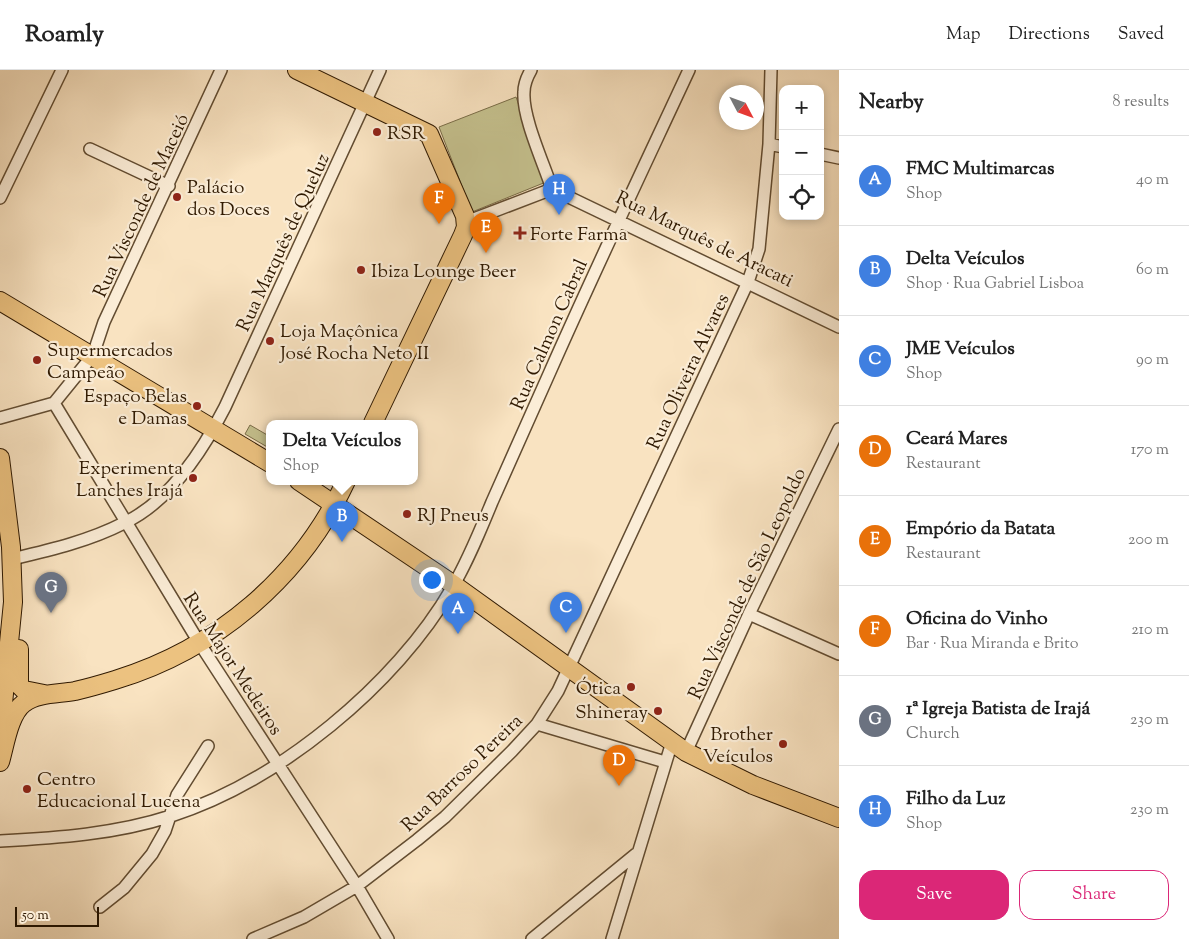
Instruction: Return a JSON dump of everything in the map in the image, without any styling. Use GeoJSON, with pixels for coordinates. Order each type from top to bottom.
{"type":"FeatureCollection","features":[{"type":"Feature","properties":{"kind":"main road"},"geometry":{"type":"LineString","coordinates":[[297,70],[429,134],[458,198],[466,222],[463,235],[374,420]]}},
{"type":"Feature","properties":{"kind":"main road"},"geometry":{"type":"LineString","coordinates":[[0,301],[93,355],[266,460]]}},
{"type":"Feature","properties":{"kind":"main road"},"geometry":{"type":"LineString","coordinates":[[0,458],[12,559],[0,734]]}},
{"type":"Feature","properties":{"kind":"main road"},"geometry":{"type":"LineString","coordinates":[[306,485],[454,585],[569,670],[679,747],[753,785],[839,818]]}},
{"type":"Feature","properties":{"kind":"main road"},"geometry":{"type":"LineString","coordinates":[[345,485],[338,502],[357,514],[360,520]]}},
{"type":"Feature","properties":{"kind":"main road"},"geometry":{"type":"LineString","coordinates":[[0,762],[16,711],[29,700],[119,679],[167,660],[200,644],[240,616],[279,579],[319,529],[345,485]]}},
{"type":"Feature","properties":{"kind":"main road"},"geometry":{"type":"LineString","coordinates":[[9,597],[19,629],[19,685],[29,692],[48,695]]}},
{"type":"Feature","properties":{"kind":"street"},"geometry":{"type":"LineString","coordinates":[[0,198],[62,70]]}},
{"type":"Feature","properties":{"kind":"street","name":"Rua Visconde de Maceió"},"geometry":{"type":"LineString","coordinates":[[93,355],[104,322],[169,186],[221,70]]}},
{"type":"Feature","properties":{"kind":"street","name":"Rua Marquês de Queluz"},"geometry":{"type":"LineString","coordinates":[[12,559],[61,547],[126,523],[146,509],[170,487],[214,428],[380,70]]}},
{"type":"Feature","properties":{"kind":"street"},"geometry":{"type":"LineString","coordinates":[[466,222],[552,189],[526,113],[523,94],[531,70]]}},
{"type":"Feature","properties":{"kind":"street","name":"Rua Calmon Cabral"},"geometry":{"type":"LineString","coordinates":[[0,841],[75,836],[128,827],[170,817],[218,796],[279,765],[338,719],[390,670],[421,634],[454,585],[618,220],[689,70]]}},
{"type":"Feature","properties":{"kind":"street","name":"Rua Oliveira Alvares"},"geometry":{"type":"LineString","coordinates":[[569,670],[581,640],[748,282],[759,249],[769,144],[771,70]]}},
{"type":"Feature","properties":{"kind":"street"},"geometry":{"type":"LineString","coordinates":[[769,144],[779,146]]}},
{"type":"Feature","properties":{"kind":"street"},"geometry":{"type":"LineString","coordinates":[[90,149],[169,186]]}},
{"type":"Feature","properties":{"kind":"street"},"geometry":{"type":"LineString","coordinates":[[824,155],[839,158]]}},
{"type":"Feature","properties":{"kind":"street","name":"Rua Marquês de Aracati"},"geometry":{"type":"LineString","coordinates":[[552,189],[839,327]]}},
{"type":"Feature","properties":{"kind":"street"},"geometry":{"type":"LineString","coordinates":[[0,418],[54,403],[93,355]]}},
{"type":"Feature","properties":{"kind":"street","name":"Rua Major Medeiros"},"geometry":{"type":"LineString","coordinates":[[54,403],[200,644],[357,886],[388,939]]}},
{"type":"Feature","properties":{"kind":"street","name":"Rua Visconde de São Leopoldo"},"geometry":{"type":"LineString","coordinates":[[612,939],[665,762],[679,747],[749,614],[839,429]]}},
{"type":"Feature","properties":{"kind":"street"},"geometry":{"type":"LineString","coordinates":[[749,614],[839,654]]}},
{"type":"Feature","properties":{"kind":"street","name":"Rua Barroso Pereira"},"geometry":{"type":"LineString","coordinates":[[253,939],[304,917],[357,886],[445,817],[537,724],[569,670]]}},
{"type":"Feature","properties":{"kind":"street"},"geometry":{"type":"LineString","coordinates":[[537,724],[665,762]]}},
{"type":"Feature","properties":{"kind":"street"},"geometry":{"type":"LineString","coordinates":[[100,907],[124,888],[152,854],[170,817],[177,795],[208,746]]}},
{"type":"Feature","properties":{"kind":"street"},"geometry":{"type":"LineString","coordinates":[[532,939],[636,854]]}},
{"type":"Feature","properties":{"kind":"shaded area"},"geometry":{"type":"Polygon","coordinates":[[[516,97],[546,182],[472,212],[439,127],[516,97]]]}},
{"type":"Feature","properties":{"kind":"shaded area"},"geometry":{"type":"Polygon","coordinates":[[[250,425],[266,434],[266,446],[245,434],[250,425]]]}},
{"type":"Feature","properties":{"kind":"place","name":"RSR"},"geometry":{"type":"Point","coordinates":[377,132]}},
{"type":"Feature","properties":{"kind":"place","name":"Palácio dos Doces"},"geometry":{"type":"Point","coordinates":[177,197]}},
{"type":"Feature","properties":{"kind":"place","name":"Filho da Luz"},"geometry":{"type":"Point","coordinates":[559,215]}},
{"type":"Feature","properties":{"kind":"place","name":"Oficina do Vinho"},"geometry":{"type":"Point","coordinates":[439,224]}},
{"type":"Feature","properties":{"kind":"place","name":"Forte Farma"},"geometry":{"type":"Point","coordinates":[520,233]}},
{"type":"Feature","properties":{"kind":"place","name":"Empório da Batata"},"geometry":{"type":"Point","coordinates":[486,253]}},
{"type":"Feature","properties":{"kind":"place","name":"Ibiza Lounge Beer"},"geometry":{"type":"Point","coordinates":[361,270]}},
{"type":"Feature","properties":{"kind":"place","name":"Loja Maçônica José Rocha Neto II"},"geometry":{"type":"Point","coordinates":[270,341]}},
{"type":"Feature","properties":{"kind":"place","name":"Supermercados Campeão"},"geometry":{"type":"Point","coordinates":[37,360]}},
{"type":"Feature","properties":{"kind":"place","name":"Espaço Belas e Damas"},"geometry":{"type":"Point","coordinates":[197,406]}},
{"type":"Feature","properties":{"kind":"place","name":"Experimenta Lanches Irajá"},"geometry":{"type":"Point","coordinates":[193,478]}},
{"type":"Feature","properties":{"kind":"place","name":"RJ Pneus"},"geometry":{"type":"Point","coordinates":[407,514]}},
{"type":"Feature","properties":{"kind":"place","name":"Delta Veículos"},"geometry":{"type":"Point","coordinates":[342,542]}},
{"type":"Feature","properties":{"kind":"place","name":"1ª Igreja Batista de Irajá"},"geometry":{"type":"Point","coordinates":[51,613]}},
{"type":"Feature","properties":{"kind":"place","name":"JME Veículos"},"geometry":{"type":"Point","coordinates":[566,633]}},
{"type":"Feature","properties":{"kind":"place","name":"FMC Multimarcas"},"geometry":{"type":"Point","coordinates":[458,634]}},
{"type":"Feature","properties":{"kind":"place","name":"Ótica"},"geometry":{"type":"Point","coordinates":[631,687]}},
{"type":"Feature","properties":{"kind":"place","name":"Shineray"},"geometry":{"type":"Point","coordinates":[658,711]}},
{"type":"Feature","properties":{"kind":"place","name":"Brother Veículos"},"geometry":{"type":"Point","coordinates":[783,744]}},
{"type":"Feature","properties":{"kind":"place","name":"Ceará Mares"},"geometry":{"type":"Point","coordinates":[619,786]}},
{"type":"Feature","properties":{"kind":"place","name":"Centro Educacional Lucena"},"geometry":{"type":"Point","coordinates":[27,789]}}]}
